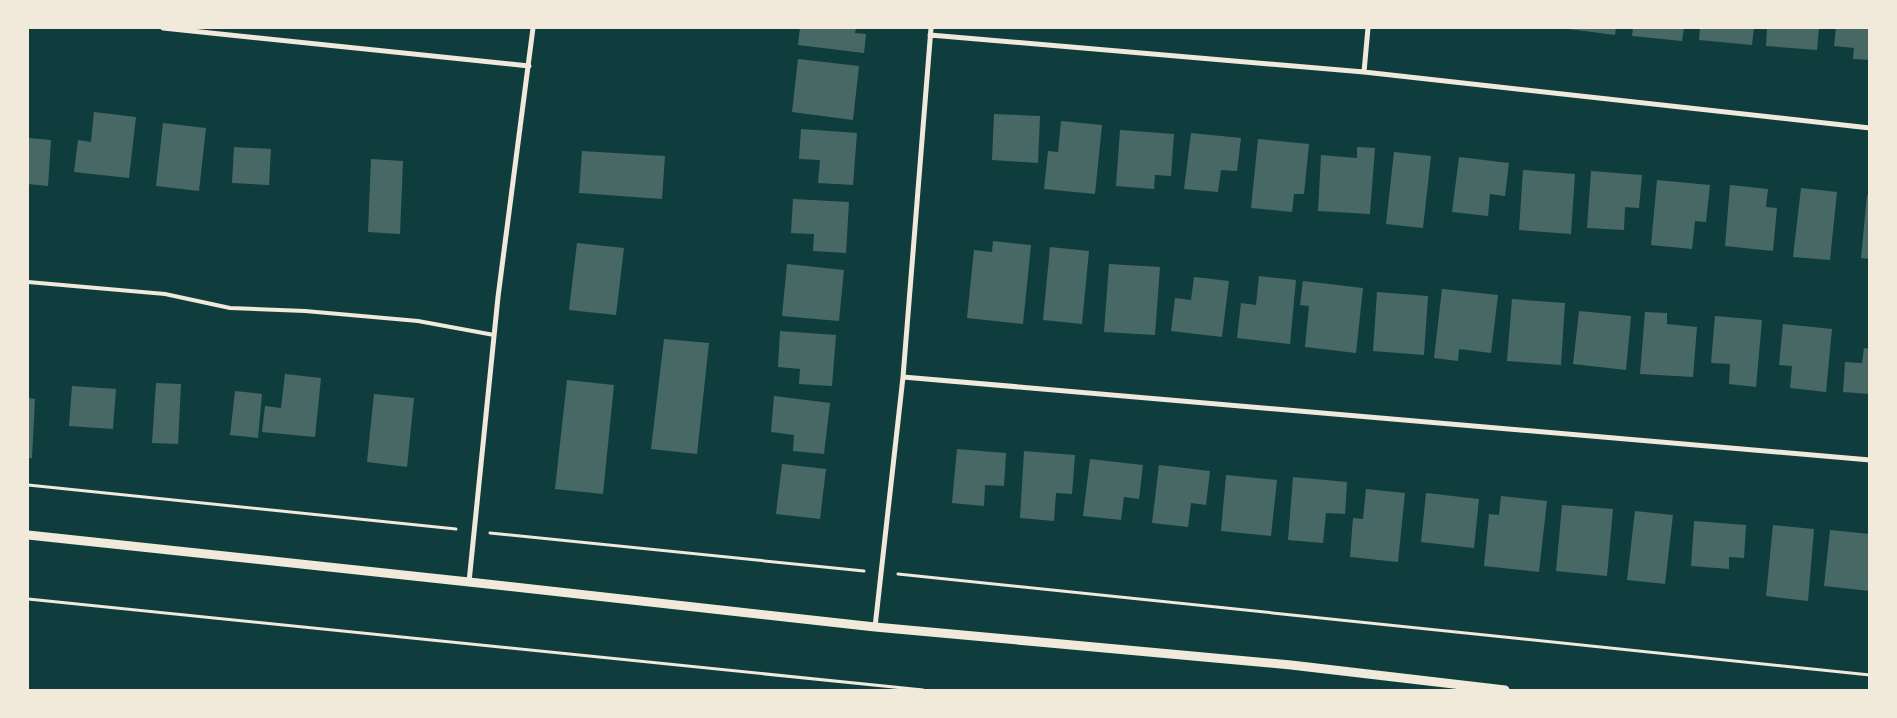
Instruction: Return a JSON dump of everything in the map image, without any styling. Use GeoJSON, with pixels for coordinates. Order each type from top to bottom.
{"type":"FeatureCollection","features":[{"type":"Feature","properties":{"kind":"street"},"geometry":{"type":"LineString","coordinates":[[163,28],[529,66]]}},
{"type":"Feature","properties":{"kind":"street"},"geometry":{"type":"LineString","coordinates":[[469,582],[494,335],[533,28]]}},
{"type":"Feature","properties":{"kind":"street"},"geometry":{"type":"LineString","coordinates":[[875,627],[903,377],[931,28]]}},
{"type":"Feature","properties":{"kind":"street"},"geometry":{"type":"LineString","coordinates":[[1364,72],[1368,28]]}},
{"type":"Feature","properties":{"kind":"street"},"geometry":{"type":"LineString","coordinates":[[930,35],[1364,72],[1870,128]]}},
{"type":"Feature","properties":{"kind":"street"},"geometry":{"type":"LineString","coordinates":[[903,377],[1870,460]]}},
{"type":"Feature","properties":{"kind":"street"},"geometry":{"type":"LineString","coordinates":[[28,535],[875,627],[1291,665],[1505,690]]}},
{"type":"Feature","properties":{"kind":"lane"},"geometry":{"type":"LineString","coordinates":[[28,282],[165,294],[230,308],[305,311],[418,321],[494,335]]}},
{"type":"Feature","properties":{"kind":"path"},"geometry":{"type":"LineString","coordinates":[[28,485],[442,528]]}},
{"type":"Feature","properties":{"kind":"path"},"geometry":{"type":"LineString","coordinates":[[514,536],[860,570]]}},
{"type":"Feature","properties":{"kind":"path"},"geometry":{"type":"LineString","coordinates":[[915,576],[1870,674]]}},
{"type":"Feature","properties":{"kind":"path"},"geometry":{"type":"LineString","coordinates":[[28,598],[923,690]]}},
{"type":"Feature","properties":{"kind":"building"},"geometry":{"type":"Polygon","coordinates":[[[800,28],[856,28],[855,33],[866,34],[864,53],[798,45],[800,28]]]}},
{"type":"Feature","properties":{"kind":"building"},"geometry":{"type":"Polygon","coordinates":[[[1561,28],[1616,28],[1615,35],[1561,28]]]}},
{"type":"Feature","properties":{"kind":"building"},"geometry":{"type":"Polygon","coordinates":[[[1633,28],[1684,28],[1682,41],[1632,36],[1633,28]]]}},
{"type":"Feature","properties":{"kind":"building"},"geometry":{"type":"Polygon","coordinates":[[[1700,28],[1754,28],[1752,45],[1699,40],[1700,28]]]}},
{"type":"Feature","properties":{"kind":"building"},"geometry":{"type":"Polygon","coordinates":[[[1767,28],[1819,28],[1817,50],[1766,46],[1767,28]]]}},
{"type":"Feature","properties":{"kind":"building"},"geometry":{"type":"Polygon","coordinates":[[[1836,28],[1870,28],[1870,60],[1853,59],[1854,48],[1834,46],[1836,28]]]}},
{"type":"Feature","properties":{"kind":"building"},"geometry":{"type":"Polygon","coordinates":[[[798,59],[859,66],[853,120],[792,112],[798,59]]]}},
{"type":"Feature","properties":{"kind":"building"},"geometry":{"type":"Polygon","coordinates":[[[94,112],[136,117],[129,178],[74,172],[78,140],[91,142],[94,112]]]}},
{"type":"Feature","properties":{"kind":"building"},"geometry":{"type":"Polygon","coordinates":[[[994,114],[1040,116],[1038,163],[992,160],[994,114]]]}},
{"type":"Feature","properties":{"kind":"building"},"geometry":{"type":"Polygon","coordinates":[[[1061,121],[1102,125],[1095,194],[1044,189],[1048,151],[1058,152],[1061,121]]]}},
{"type":"Feature","properties":{"kind":"building"},"geometry":{"type":"Polygon","coordinates":[[[163,123],[206,128],[199,191],[156,186],[163,123]]]}},
{"type":"Feature","properties":{"kind":"building"},"geometry":{"type":"Polygon","coordinates":[[[801,129],[857,133],[853,185],[818,183],[820,160],[799,159],[801,129]]]}},
{"type":"Feature","properties":{"kind":"building"},"geometry":{"type":"Polygon","coordinates":[[[1120,130],[1174,134],[1171,176],[1155,175],[1154,189],[1116,186],[1120,130]]]}},
{"type":"Feature","properties":{"kind":"building"},"geometry":{"type":"Polygon","coordinates":[[[1191,133],[1241,138],[1237,171],[1221,170],[1218,192],[1184,189],[1191,133]]]}},
{"type":"Feature","properties":{"kind":"building"},"geometry":{"type":"Polygon","coordinates":[[[28,138],[51,140],[48,186],[28,184],[28,138]]]}},
{"type":"Feature","properties":{"kind":"building"},"geometry":{"type":"Polygon","coordinates":[[[1258,139],[1309,144],[1304,194],[1294,194],[1292,212],[1251,208],[1258,139]]]}},
{"type":"Feature","properties":{"kind":"building"},"geometry":{"type":"Polygon","coordinates":[[[234,147],[271,149],[269,185],[232,183],[234,147]]]}},
{"type":"Feature","properties":{"kind":"building"},"geometry":{"type":"Polygon","coordinates":[[[1357,147],[1375,148],[1370,214],[1318,211],[1321,155],[1357,158],[1357,147]]]}},
{"type":"Feature","properties":{"kind":"building"},"geometry":{"type":"Polygon","coordinates":[[[582,151],[665,156],[662,199],[579,193],[582,151]]]}},
{"type":"Feature","properties":{"kind":"building"},"geometry":{"type":"Polygon","coordinates":[[[1394,152],[1431,156],[1423,228],[1386,224],[1394,152]]]}},
{"type":"Feature","properties":{"kind":"building"},"geometry":{"type":"Polygon","coordinates":[[[1459,157],[1509,163],[1505,196],[1490,194],[1488,216],[1452,212],[1459,157]]]}},
{"type":"Feature","properties":{"kind":"building"},"geometry":{"type":"Polygon","coordinates":[[[371,159],[403,161],[400,234],[368,232],[371,159]]]}},
{"type":"Feature","properties":{"kind":"building"},"geometry":{"type":"Polygon","coordinates":[[[1523,170],[1575,174],[1571,234],[1519,230],[1523,170]]]}},
{"type":"Feature","properties":{"kind":"building"},"geometry":{"type":"Polygon","coordinates":[[[1591,171],[1642,175],[1639,208],[1625,207],[1624,230],[1587,228],[1591,171]]]}},
{"type":"Feature","properties":{"kind":"building"},"geometry":{"type":"Polygon","coordinates":[[[1657,180],[1710,185],[1706,222],[1695,221],[1692,249],[1651,245],[1657,180]]]}},
{"type":"Feature","properties":{"kind":"building"},"geometry":{"type":"Polygon","coordinates":[[[1730,185],[1768,189],[1766,207],[1777,208],[1773,251],[1725,246],[1730,185]]]}},
{"type":"Feature","properties":{"kind":"building"},"geometry":{"type":"Polygon","coordinates":[[[1801,188],[1837,192],[1830,260],[1793,257],[1801,188]]]}},
{"type":"Feature","properties":{"kind":"building"},"geometry":{"type":"Polygon","coordinates":[[[1867,195],[1870,196],[1870,259],[1861,258],[1867,195]]]}},
{"type":"Feature","properties":{"kind":"building"},"geometry":{"type":"Polygon","coordinates":[[[793,199],[849,202],[846,253],[813,251],[814,234],[791,233],[793,199]]]}},
{"type":"Feature","properties":{"kind":"building"},"geometry":{"type":"Polygon","coordinates":[[[993,241],[1031,245],[1023,324],[967,318],[974,250],[992,252],[993,241]]]}},
{"type":"Feature","properties":{"kind":"building"},"geometry":{"type":"Polygon","coordinates":[[[577,243],[624,248],[616,315],[569,310],[577,243]]]}},
{"type":"Feature","properties":{"kind":"building"},"geometry":{"type":"Polygon","coordinates":[[[1050,247],[1089,251],[1082,324],[1043,320],[1050,247]]]}},
{"type":"Feature","properties":{"kind":"building"},"geometry":{"type":"Polygon","coordinates":[[[787,264],[844,270],[839,321],[782,316],[787,264]]]}},
{"type":"Feature","properties":{"kind":"building"},"geometry":{"type":"Polygon","coordinates":[[[1109,264],[1160,267],[1155,335],[1104,332],[1109,264]]]}},
{"type":"Feature","properties":{"kind":"building"},"geometry":{"type":"Polygon","coordinates":[[[1259,276],[1296,280],[1290,344],[1237,338],[1241,303],[1256,305],[1259,276]]]}},
{"type":"Feature","properties":{"kind":"building"},"geometry":{"type":"Polygon","coordinates":[[[1194,277],[1229,281],[1222,337],[1171,331],[1175,298],[1191,300],[1194,277]]]}},
{"type":"Feature","properties":{"kind":"building"},"geometry":{"type":"Polygon","coordinates":[[[1303,281],[1363,288],[1356,353],[1305,347],[1309,306],[1300,305],[1303,281]]]}},
{"type":"Feature","properties":{"kind":"building"},"geometry":{"type":"Polygon","coordinates":[[[1442,289],[1498,295],[1491,353],[1459,349],[1458,361],[1434,358],[1442,289]]]}},
{"type":"Feature","properties":{"kind":"building"},"geometry":{"type":"Polygon","coordinates":[[[1377,292],[1428,296],[1424,355],[1373,351],[1377,292]]]}},
{"type":"Feature","properties":{"kind":"building"},"geometry":{"type":"Polygon","coordinates":[[[1512,299],[1565,303],[1561,365],[1507,361],[1512,299]]]}},
{"type":"Feature","properties":{"kind":"building"},"geometry":{"type":"Polygon","coordinates":[[[1579,311],[1631,316],[1626,370],[1573,364],[1579,311]]]}},
{"type":"Feature","properties":{"kind":"building"},"geometry":{"type":"Polygon","coordinates":[[[1645,312],[1667,313],[1667,324],[1697,327],[1693,377],[1640,374],[1645,312]]]}},
{"type":"Feature","properties":{"kind":"building"},"geometry":{"type":"Polygon","coordinates":[[[1715,316],[1762,320],[1756,387],[1729,384],[1730,364],[1711,363],[1715,316]]]}},
{"type":"Feature","properties":{"kind":"building"},"geometry":{"type":"Polygon","coordinates":[[[1783,324],[1832,329],[1826,392],[1790,388],[1792,366],[1779,365],[1783,324]]]}},
{"type":"Feature","properties":{"kind":"building"},"geometry":{"type":"Polygon","coordinates":[[[780,331],[836,335],[832,386],[799,384],[800,369],[778,367],[780,331]]]}},
{"type":"Feature","properties":{"kind":"building"},"geometry":{"type":"Polygon","coordinates":[[[664,339],[709,343],[697,454],[651,449],[664,339]]]}},
{"type":"Feature","properties":{"kind":"building"},"geometry":{"type":"Polygon","coordinates":[[[1864,348],[1870,349],[1870,394],[1843,392],[1845,362],[1862,363],[1864,348]]]}},
{"type":"Feature","properties":{"kind":"building"},"geometry":{"type":"Polygon","coordinates":[[[285,374],[321,378],[315,437],[262,432],[265,406],[281,408],[285,374]]]}},
{"type":"Feature","properties":{"kind":"building"},"geometry":{"type":"Polygon","coordinates":[[[567,380],[614,385],[603,494],[555,489],[567,380]]]}},
{"type":"Feature","properties":{"kind":"building"},"geometry":{"type":"Polygon","coordinates":[[[156,383],[181,384],[178,444],[152,443],[156,383]]]}},
{"type":"Feature","properties":{"kind":"building"},"geometry":{"type":"Polygon","coordinates":[[[72,386],[116,389],[113,429],[69,426],[72,386]]]}},
{"type":"Feature","properties":{"kind":"building"},"geometry":{"type":"Polygon","coordinates":[[[235,391],[262,394],[258,438],[230,435],[235,391]]]}},
{"type":"Feature","properties":{"kind":"building"},"geometry":{"type":"Polygon","coordinates":[[[374,394],[414,398],[407,467],[367,462],[374,394]]]}},
{"type":"Feature","properties":{"kind":"building"},"geometry":{"type":"Polygon","coordinates":[[[774,396],[830,403],[824,454],[793,451],[794,435],[771,432],[774,396]]]}},
{"type":"Feature","properties":{"kind":"building"},"geometry":{"type":"Polygon","coordinates":[[[28,398],[35,399],[32,458],[28,458],[28,398]]]}},
{"type":"Feature","properties":{"kind":"building"},"geometry":{"type":"Polygon","coordinates":[[[957,449],[1006,453],[1004,486],[985,485],[984,506],[952,503],[957,449]]]}},
{"type":"Feature","properties":{"kind":"building"},"geometry":{"type":"Polygon","coordinates":[[[1024,451],[1075,455],[1072,494],[1056,493],[1054,521],[1020,518],[1024,451]]]}},
{"type":"Feature","properties":{"kind":"building"},"geometry":{"type":"Polygon","coordinates":[[[1090,459],[1143,465],[1139,499],[1124,497],[1121,520],[1083,516],[1090,459]]]}},
{"type":"Feature","properties":{"kind":"building"},"geometry":{"type":"Polygon","coordinates":[[[782,464],[826,469],[820,519],[776,514],[782,464]]]}},
{"type":"Feature","properties":{"kind":"building"},"geometry":{"type":"Polygon","coordinates":[[[1159,465],[1210,471],[1206,505],[1191,503],[1188,527],[1152,523],[1159,465]]]}},
{"type":"Feature","properties":{"kind":"building"},"geometry":{"type":"Polygon","coordinates":[[[1226,475],[1277,480],[1271,536],[1221,531],[1226,475]]]}},
{"type":"Feature","properties":{"kind":"building"},"geometry":{"type":"Polygon","coordinates":[[[1293,477],[1347,482],[1345,514],[1326,513],[1323,543],[1288,540],[1293,477]]]}},
{"type":"Feature","properties":{"kind":"building"},"geometry":{"type":"Polygon","coordinates":[[[1366,489],[1405,493],[1398,562],[1350,557],[1353,518],[1363,519],[1366,489]]]}},
{"type":"Feature","properties":{"kind":"building"},"geometry":{"type":"Polygon","coordinates":[[[1426,493],[1479,499],[1474,548],[1421,542],[1426,493]]]}},
{"type":"Feature","properties":{"kind":"building"},"geometry":{"type":"Polygon","coordinates":[[[1501,496],[1547,501],[1539,572],[1484,566],[1489,514],[1499,515],[1501,496]]]}},
{"type":"Feature","properties":{"kind":"building"},"geometry":{"type":"Polygon","coordinates":[[[1562,505],[1613,509],[1607,576],[1556,571],[1562,505]]]}},
{"type":"Feature","properties":{"kind":"building"},"geometry":{"type":"Polygon","coordinates":[[[1635,511],[1673,515],[1665,584],[1627,580],[1635,511]]]}},
{"type":"Feature","properties":{"kind":"building"},"geometry":{"type":"Polygon","coordinates":[[[1694,521],[1746,525],[1744,558],[1729,557],[1729,569],[1691,566],[1694,521]]]}},
{"type":"Feature","properties":{"kind":"building"},"geometry":{"type":"Polygon","coordinates":[[[1773,525],[1814,529],[1808,601],[1766,596],[1773,525]]]}},
{"type":"Feature","properties":{"kind":"building"},"geometry":{"type":"Polygon","coordinates":[[[1830,530],[1870,534],[1870,591],[1824,586],[1830,530]]]}}]}
